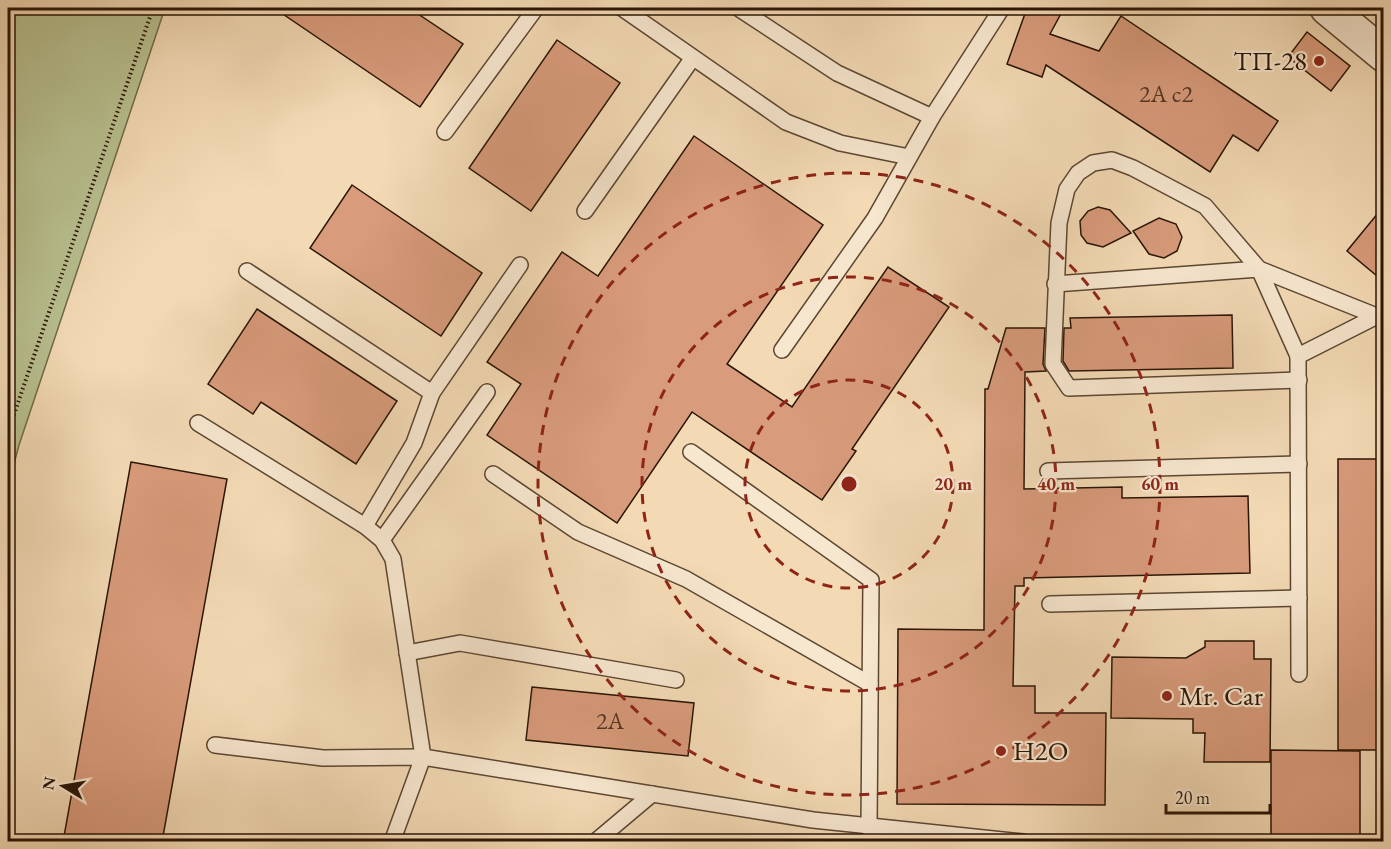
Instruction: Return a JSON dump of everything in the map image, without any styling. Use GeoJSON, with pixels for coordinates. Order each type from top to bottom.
{"type":"FeatureCollection","features":[{"type":"Feature","properties":{"kind":"street"},"geometry":{"type":"LineString","coordinates":[[1327,8],[1383,55]]}},
{"type":"Feature","properties":{"kind":"lane"},"geometry":{"type":"LineString","coordinates":[[446,132],[536,8]]}},
{"type":"Feature","properties":{"kind":"lane"},"geometry":{"type":"LineString","coordinates":[[622,8],[692,59],[786,122],[840,143],[909,157]]}},
{"type":"Feature","properties":{"kind":"lane"},"geometry":{"type":"LineString","coordinates":[[738,8],[837,73],[932,117]]}},
{"type":"Feature","properties":{"kind":"lane"},"geometry":{"type":"LineString","coordinates":[[782,350],[875,218],[932,117],[1002,8]]}},
{"type":"Feature","properties":{"kind":"lane"},"geometry":{"type":"LineString","coordinates":[[585,211],[692,59]]}},
{"type":"Feature","properties":{"kind":"lane"},"geometry":{"type":"LineString","coordinates":[[1299,380],[1069,388],[1053,364],[1055,284],[1059,223],[1067,189],[1078,173],[1093,163],[1112,160],[1133,168],[1205,206],[1259,269],[1298,356],[1299,380],[1299,674]]}},
{"type":"Feature","properties":{"kind":"lane"},"geometry":{"type":"LineString","coordinates":[[365,526],[414,443],[432,393],[520,265]]}},
{"type":"Feature","properties":{"kind":"lane"},"geometry":{"type":"LineString","coordinates":[[1055,284],[1259,269],[1378,314]]}},
{"type":"Feature","properties":{"kind":"lane"},"geometry":{"type":"LineString","coordinates":[[247,271],[432,393]]}},
{"type":"Feature","properties":{"kind":"lane"},"geometry":{"type":"LineString","coordinates":[[1298,356],[1378,314]]}},
{"type":"Feature","properties":{"kind":"lane"},"geometry":{"type":"LineString","coordinates":[[382,540],[487,392]]}},
{"type":"Feature","properties":{"kind":"lane"},"geometry":{"type":"LineString","coordinates":[[198,423],[365,526],[382,540],[393,559],[423,757],[392,842]]}},
{"type":"Feature","properties":{"kind":"lane"},"geometry":{"type":"LineString","coordinates":[[690,452],[871,580],[869,828]]}},
{"type":"Feature","properties":{"kind":"lane"},"geometry":{"type":"LineString","coordinates":[[1048,471],[1299,464]]}},
{"type":"Feature","properties":{"kind":"lane"},"geometry":{"type":"LineString","coordinates":[[493,474],[578,532],[686,579],[870,684]]}},
{"type":"Feature","properties":{"kind":"lane"},"geometry":{"type":"LineString","coordinates":[[1050,604],[1299,598]]}},
{"type":"Feature","properties":{"kind":"lane"},"geometry":{"type":"LineString","coordinates":[[407,653],[460,643],[676,680]]}},
{"type":"Feature","properties":{"kind":"lane"},"geometry":{"type":"LineString","coordinates":[[215,745],[323,758],[423,757],[869,828],[1023,842]]}},
{"type":"Feature","properties":{"kind":"lane"},"geometry":{"type":"LineString","coordinates":[[595,842],[652,794]]}},
{"type":"Feature","properties":{"kind":"path"},"geometry":{"type":"LineString","coordinates":[[8,432],[153,8]]}},
{"type":"Feature","properties":{"kind":"green space"},"geometry":{"type":"Polygon","coordinates":[[[8,8],[165,8],[19,445],[8,487],[8,8]]]}},
{"type":"Feature","properties":{"kind":"building"},"geometry":{"type":"Polygon","coordinates":[[[274,8],[409,8],[463,44],[420,107],[274,8]]]}},
{"type":"Feature","properties":{"kind":"building"},"geometry":{"type":"Polygon","coordinates":[[[1027,8],[1064,8],[1050,34],[1099,51],[1121,16],[1278,121],[1258,151],[1233,135],[1210,172],[1046,65],[1042,77],[1007,64],[1027,8]]]}},
{"type":"Feature","properties":{"kind":"building","name":"ТП-28"},"geometry":{"type":"Polygon","coordinates":[[[1307,32],[1350,66],[1331,91],[1288,57],[1307,32]]]}},
{"type":"Feature","properties":{"kind":"building"},"geometry":{"type":"Polygon","coordinates":[[[557,40],[620,83],[531,211],[469,168],[557,40]]]}},
{"type":"Feature","properties":{"kind":"building"},"geometry":{"type":"Polygon","coordinates":[[[694,136],[823,225],[727,364],[792,407],[888,267],[949,307],[852,449],[856,451],[822,500],[692,412],[617,523],[487,435],[521,384],[487,362],[562,252],[598,276],[694,136]]]}},
{"type":"Feature","properties":{"kind":"building"},"geometry":{"type":"Polygon","coordinates":[[[352,185],[482,273],[441,336],[310,248],[352,185]]]}},
{"type":"Feature","properties":{"kind":"building"},"geometry":{"type":"Polygon","coordinates":[[[1098,207],[1110,210],[1131,233],[1103,247],[1087,243],[1081,235],[1080,221],[1088,211],[1098,207]]]}},
{"type":"Feature","properties":{"kind":"building"},"geometry":{"type":"Polygon","coordinates":[[[1383,207],[1383,281],[1347,251],[1383,207]]]}},
{"type":"Feature","properties":{"kind":"building"},"geometry":{"type":"Polygon","coordinates":[[[1159,218],[1176,224],[1182,237],[1177,251],[1164,258],[1149,254],[1133,231],[1159,218]]]}},
{"type":"Feature","properties":{"kind":"building"},"geometry":{"type":"Polygon","coordinates":[[[257,309],[397,401],[356,464],[261,402],[253,414],[208,384],[257,309]]]}},
{"type":"Feature","properties":{"kind":"building"},"geometry":{"type":"Polygon","coordinates":[[[1232,315],[1233,368],[1069,371],[1063,361],[1064,328],[1071,328],[1070,318],[1232,315]]]}},
{"type":"Feature","properties":{"kind":"building"},"geometry":{"type":"Polygon","coordinates":[[[1006,328],[1045,328],[1043,364],[1046,371],[1025,372],[1024,489],[1122,487],[1122,498],[1248,496],[1250,573],[1024,578],[1024,586],[1015,586],[1013,686],[1035,686],[1035,713],[1106,713],[1105,805],[897,804],[898,629],[984,630],[985,389],[988,389],[1006,328]]]}},
{"type":"Feature","properties":{"kind":"building"},"geometry":{"type":"Polygon","coordinates":[[[1338,459],[1383,459],[1383,750],[1338,750],[1338,459]]]}},
{"type":"Feature","properties":{"kind":"building"},"geometry":{"type":"Polygon","coordinates":[[[131,462],[227,479],[162,842],[63,842],[131,462]]]}},
{"type":"Feature","properties":{"kind":"building"},"geometry":{"type":"Polygon","coordinates":[[[1205,641],[1254,641],[1254,659],[1271,659],[1270,762],[1204,762],[1205,733],[1193,733],[1193,719],[1111,718],[1112,657],[1186,658],[1205,647],[1205,641]]]}},
{"type":"Feature","properties":{"kind":"building"},"geometry":{"type":"Polygon","coordinates":[[[532,687],[694,703],[688,756],[526,740],[532,687]]]}},
{"type":"Feature","properties":{"kind":"building"},"geometry":{"type":"Polygon","coordinates":[[[1271,750],[1360,751],[1360,842],[1271,842],[1271,750]]]}},
{"type":"Feature","properties":{"kind":"place","name":"ТП-28"},"geometry":{"type":"Point","coordinates":[1319,61]}},
{"type":"Feature","properties":{"kind":"place","name":"Mr. Car"},"geometry":{"type":"Point","coordinates":[1167,696]}},
{"type":"Feature","properties":{"kind":"place","name":"Н2О"},"geometry":{"type":"Point","coordinates":[1001,751]}}]}
